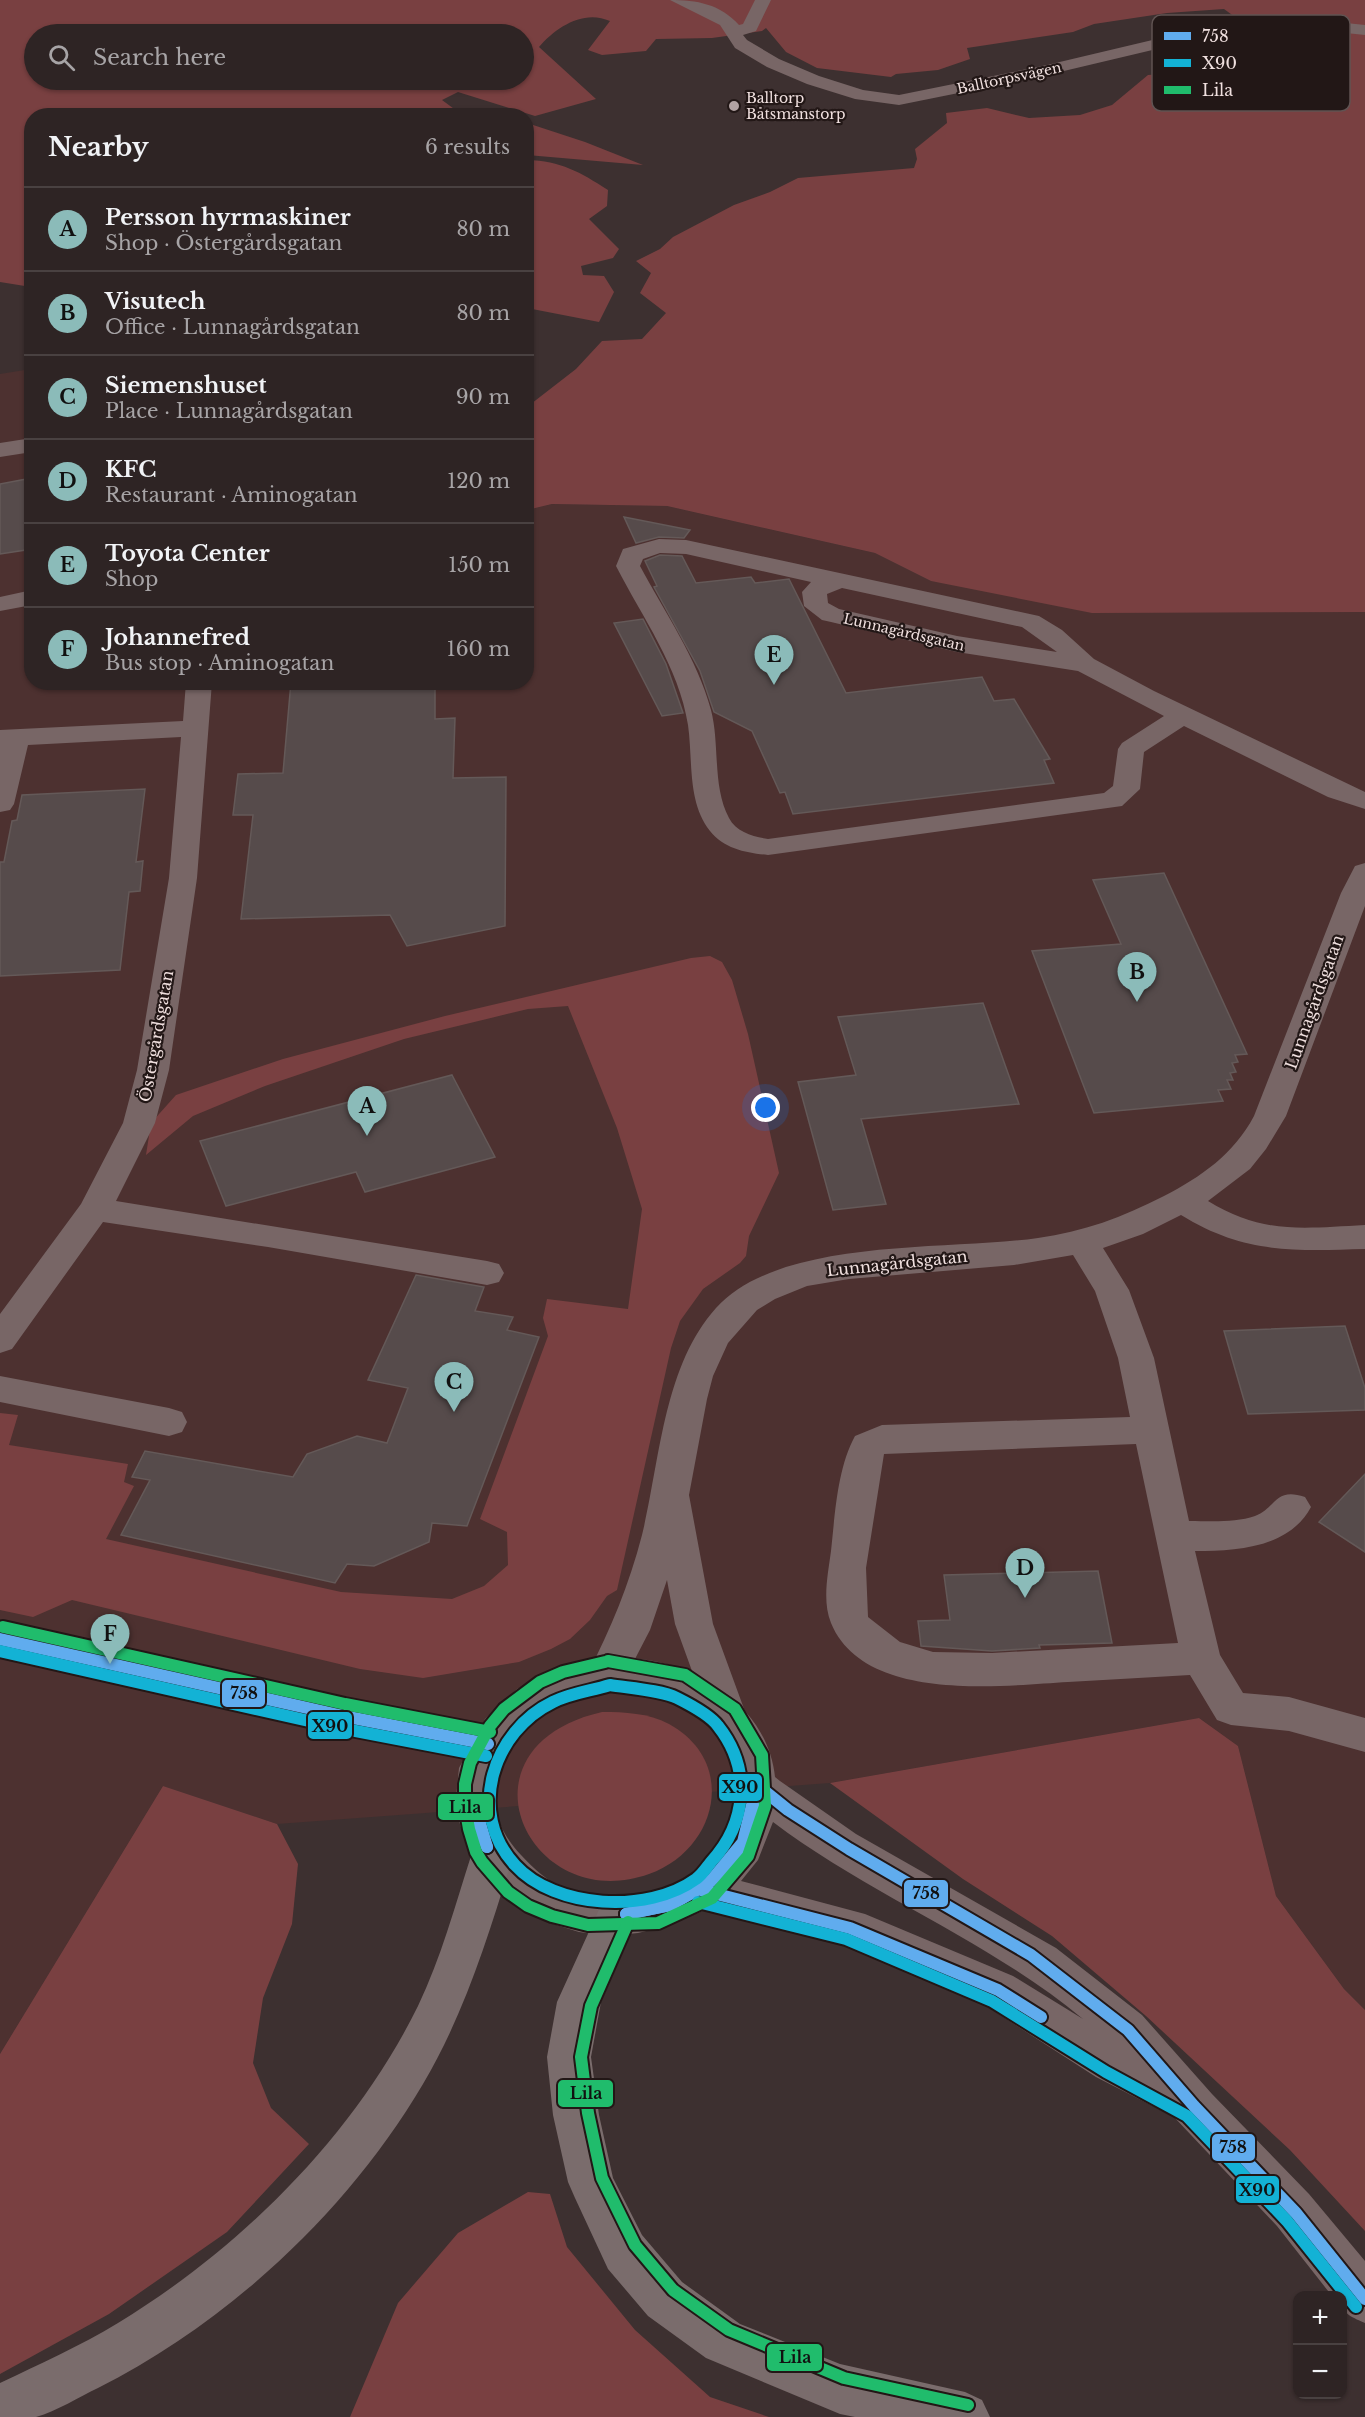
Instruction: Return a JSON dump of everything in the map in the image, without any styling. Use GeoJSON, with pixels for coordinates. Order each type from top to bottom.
{"type":"FeatureCollection","features":[{"type":"Feature","properties":{"kind":"highway"},"geometry":{"type":"LineString","coordinates":[[0,2408],[78,2372],[153,2329],[217,2281],[288,2219],[342,2162],[396,2088],[432,2022],[464,1947],[492,1856]]}},
{"type":"Feature","properties":{"kind":"highway"},"geometry":{"type":"LineString","coordinates":[[617,1917],[579,2002],[569,2057],[576,2115],[591,2182],[624,2252],[665,2299],[723,2341],[840,2389],[965,2417]]}},
{"type":"Feature","properties":{"kind":"street","name":"Balltorpsvägen"},"geometry":{"type":"LineString","coordinates":[[678,0],[691,3],[726,21],[733,28],[733,33],[741,44],[773,63],[813,80],[882,99],[913,99],[1047,79],[1152,49]]}},
{"type":"Feature","properties":{"kind":"street"},"geometry":{"type":"LineString","coordinates":[[733,33],[750,27],[763,0]]}},
{"type":"Feature","properties":{"kind":"street","name":"Balltorpsvägen"},"geometry":{"type":"LineString","coordinates":[[1350,29],[1365,30]]}},
{"type":"Feature","properties":{"kind":"street"},"geometry":{"type":"LineString","coordinates":[[0,450],[24,446]]}},
{"type":"Feature","properties":{"kind":"street"},"geometry":{"type":"LineString","coordinates":[[842,581],[686,547],[659,546],[632,554],[628,566],[679,661],[698,709],[708,787],[716,818],[728,834],[746,845],[768,848],[1112,800],[1126,789],[1131,749],[1182,716]]}},
{"type":"Feature","properties":{"kind":"street","name":"Lunnagårdsgatan"},"geometry":{"type":"LineString","coordinates":[[1085,664],[957,644],[831,615],[816,606],[814,592],[823,584],[842,581],[1030,621],[1053,635],[1085,664],[1182,716],[1365,801]]}},
{"type":"Feature","properties":{"kind":"street"},"geometry":{"type":"LineString","coordinates":[[0,604],[24,599]]}},
{"type":"Feature","properties":{"kind":"street","name":"Östergårdsgatan"},"geometry":{"type":"LineString","coordinates":[[0,1340],[95,1209],[140,1123],[153,1070],[183,878],[198,690]]}},
{"type":"Feature","properties":{"kind":"street"},"geometry":{"type":"LineString","coordinates":[[0,804],[8,738],[195,728]]}},
{"type":"Feature","properties":{"kind":"street","name":"Lunnagårdsgatan"},"geometry":{"type":"LineString","coordinates":[[608,1673],[622,1650],[638,1612],[671,1490],[684,1409],[710,1343],[729,1316],[748,1299],[785,1281],[851,1266],[1018,1251],[1082,1242],[1140,1223],[1183,1201],[1220,1176],[1246,1153],[1264,1128],[1279,1098],[1356,913],[1365,872]]}},
{"type":"Feature","properties":{"kind":"street"},"geometry":{"type":"LineString","coordinates":[[1183,1201],[1213,1221],[1251,1235],[1268,1238],[1365,1237]]}},
{"type":"Feature","properties":{"kind":"street"},"geometry":{"type":"LineString","coordinates":[[95,1209],[268,1235],[488,1273]]}},
{"type":"Feature","properties":{"kind":"street"},"geometry":{"type":"LineString","coordinates":[[1082,1242],[1112,1290],[1136,1358],[1201,1658],[1231,1708],[1289,1714],[1365,1735]]}},
{"type":"Feature","properties":{"kind":"street"},"geometry":{"type":"LineString","coordinates":[[0,1389],[169,1422]]}},
{"type":"Feature","properties":{"kind":"street"},"geometry":{"type":"LineString","coordinates":[[1150,1430],[882,1439],[868,1446],[860,1481],[846,1602],[850,1622],[875,1647],[902,1661],[983,1670],[1201,1658]]}},
{"type":"Feature","properties":{"kind":"street","name":"Lunnagårdsgatan"},"geometry":{"type":"LineString","coordinates":[[671,1490],[694,1624],[727,1717]]}},
{"type":"Feature","properties":{"kind":"street"},"geometry":{"type":"LineString","coordinates":[[1173,1536],[1225,1536],[1267,1528],[1292,1507]]}},
{"type":"Feature","properties":{"kind":"street"},"geometry":{"type":"LineString","coordinates":[[0,1639],[343,1716],[488,1744]]}},
{"type":"Feature","properties":{"kind":"street"},"geometry":{"type":"LineString","coordinates":[[608,1673],[635,1673],[661,1678],[700,1696],[727,1717],[742,1737],[753,1761],[757,1785],[752,1824],[739,1853],[722,1873],[701,1890],[676,1904],[647,1913],[617,1917],[586,1914],[557,1907],[531,1894],[509,1876],[492,1856],[479,1828],[474,1800],[477,1771],[488,1744],[504,1721],[525,1702],[550,1687],[578,1677],[608,1673]]}},
{"type":"Feature","properties":{"kind":"street"},"geometry":{"type":"LineString","coordinates":[[757,1785],[788,1810],[849,1849],[1031,1955],[1128,2030],[1194,2106],[1296,2213],[1365,2299]]}},
{"type":"Feature","properties":{"kind":"street"},"geometry":{"type":"LineString","coordinates":[[701,1890],[850,1928],[998,1990],[1112,2062],[1194,2106]]}},
{"type":"Feature","properties":{"kind":"shaded area"},"geometry":{"type":"Polygon","coordinates":[[[0,0],[1365,0],[1365,612],[1092,613],[931,581],[875,553],[667,506],[552,504],[534,508],[534,402],[576,369],[602,341],[642,339],[666,313],[640,293],[651,273],[636,261],[660,249],[673,237],[734,205],[770,192],[798,178],[914,168],[917,159],[915,149],[947,123],[946,113],[987,108],[1029,118],[1080,115],[1112,105],[1148,75],[1152,75],[1152,111],[1350,111],[1350,15],[1232,15],[1224,9],[1152,15],[1094,24],[1073,32],[967,48],[970,59],[938,70],[896,74],[891,77],[817,68],[786,52],[766,28],[762,31],[712,38],[656,39],[646,51],[602,55],[588,50],[610,21],[590,17],[562,27],[539,47],[596,99],[535,116],[534,108],[509,108],[458,92],[442,100],[453,108],[24,108],[24,286],[0,282],[0,0]]]}},
{"type":"Feature","properties":{"kind":"shaded area"},"geometry":{"type":"Polygon","coordinates":[[[534,125],[585,142],[643,165],[534,156],[534,125]]]}},
{"type":"Feature","properties":{"kind":"shaded area"},"geometry":{"type":"Polygon","coordinates":[[[534,161],[560,165],[608,190],[607,206],[589,219],[619,249],[613,258],[581,266],[583,275],[604,276],[614,292],[599,322],[534,309],[534,161]]]}},
{"type":"Feature","properties":{"kind":"shaded area"},"geometry":{"type":"Polygon","coordinates":[[[24,370],[24,690],[534,690],[534,508],[552,504],[667,506],[875,553],[931,581],[1296,611],[1365,612],[1365,2010],[1344,1989],[1276,1896],[1238,1746],[1199,1718],[830,1783],[277,1824],[163,1786],[0,2054],[0,374],[24,370]]]}},
{"type":"Feature","properties":{"kind":"shaded area"},"geometry":{"type":"Polygon","coordinates":[[[710,956],[722,962],[732,980],[748,1034],[779,1173],[749,1236],[746,1256],[740,1263],[703,1289],[680,1321],[671,1348],[617,1590],[607,1596],[590,1620],[570,1639],[519,1662],[423,1678],[360,1669],[72,1600],[33,1617],[0,1610],[0,1413],[18,1415],[9,1445],[128,1464],[124,1482],[134,1486],[106,1539],[341,1592],[452,1599],[484,1586],[508,1565],[507,1532],[480,1519],[548,1336],[543,1318],[547,1299],[628,1309],[642,1209],[617,1128],[568,1006],[528,1009],[404,1039],[265,1086],[193,1116],[146,1155],[151,1123],[176,1095],[283,1059],[445,1016],[691,958],[710,956]]]}},
{"type":"Feature","properties":{"kind":"shaded area"},"geometry":{"type":"Polygon","coordinates":[[[602,1712],[645,1715],[669,1724],[691,1740],[705,1760],[711,1782],[711,1804],[704,1826],[691,1845],[672,1862],[649,1874],[606,1881],[569,1872],[541,1851],[523,1822],[518,1790],[528,1758],[555,1731],[602,1712]]]}},
{"type":"Feature","properties":{"kind":"shaded area"},"geometry":{"type":"Polygon","coordinates":[[[1199,1718],[1238,1746],[1276,1896],[1344,1989],[1365,2010],[1365,2231],[1290,2150],[1146,2016],[1052,1936],[963,1879],[830,1783],[1199,1718]]]}},
{"type":"Feature","properties":{"kind":"shaded area"},"geometry":{"type":"Polygon","coordinates":[[[163,1786],[277,1824],[298,1864],[292,1924],[263,1998],[253,2063],[271,2108],[309,2144],[227,2232],[109,2314],[0,2374],[0,2054],[163,1786]]]}},
{"type":"Feature","properties":{"kind":"shaded area"},"geometry":{"type":"Polygon","coordinates":[[[528,2192],[550,2194],[567,2247],[635,2330],[710,2397],[769,2417],[350,2417],[398,2303],[458,2233],[528,2192]]]}},
{"type":"Feature","properties":{"kind":"building"},"geometry":{"type":"Polygon","coordinates":[[[24,480],[24,550],[0,554],[0,484],[24,480]]]}},
{"type":"Feature","properties":{"kind":"building"},"geometry":{"type":"Polygon","coordinates":[[[624,517],[690,530],[684,538],[659,537],[636,543],[624,517]]]}},
{"type":"Feature","properties":{"kind":"building"},"geometry":{"type":"Polygon","coordinates":[[[660,555],[682,556],[696,583],[751,577],[755,583],[789,579],[846,693],[982,677],[994,701],[1014,699],[1050,759],[1044,760],[1054,783],[793,814],[785,792],[780,793],[752,731],[714,712],[700,671],[654,587],[657,586],[645,561],[660,555]]]}},
{"type":"Feature","properties":{"kind":"building"},"geometry":{"type":"Polygon","coordinates":[[[643,619],[666,664],[683,713],[662,716],[614,623],[643,619]]]}},
{"type":"Feature","properties":{"kind":"building"},"geometry":{"type":"Polygon","coordinates":[[[290,690],[435,690],[435,719],[455,718],[453,778],[506,777],[505,926],[407,946],[390,915],[241,919],[253,815],[233,815],[238,774],[283,773],[290,690]]]}},
{"type":"Feature","properties":{"kind":"building"},"geometry":{"type":"Polygon","coordinates":[[[145,789],[136,862],[143,861],[140,891],[129,892],[120,970],[0,976],[0,862],[4,862],[12,821],[17,820],[22,795],[145,789]]]}},
{"type":"Feature","properties":{"kind":"building"},"geometry":{"type":"Polygon","coordinates":[[[1164,873],[1247,1054],[1235,1055],[1238,1062],[1232,1063],[1236,1072],[1230,1073],[1233,1080],[1227,1080],[1231,1089],[1218,1090],[1223,1101],[1094,1113],[1032,951],[1121,944],[1093,880],[1164,873]]]}},
{"type":"Feature","properties":{"kind":"building"},"geometry":{"type":"Polygon","coordinates":[[[983,1003],[1019,1104],[861,1119],[886,1204],[833,1210],[798,1082],[856,1075],[838,1017],[983,1003]]]}},
{"type":"Feature","properties":{"kind":"building"},"geometry":{"type":"Polygon","coordinates":[[[452,1075],[495,1157],[365,1192],[356,1172],[226,1206],[200,1141],[452,1075]]]}},
{"type":"Feature","properties":{"kind":"building"},"geometry":{"type":"Polygon","coordinates":[[[416,1275],[484,1287],[475,1311],[513,1317],[507,1330],[539,1337],[467,1526],[432,1523],[429,1542],[374,1566],[347,1564],[335,1583],[121,1535],[150,1480],[132,1477],[145,1451],[293,1477],[307,1454],[357,1436],[387,1443],[408,1388],[368,1380],[416,1275]]]}},
{"type":"Feature","properties":{"kind":"building"},"geometry":{"type":"Polygon","coordinates":[[[1345,1326],[1365,1388],[1365,1410],[1248,1414],[1224,1331],[1345,1326]]]}},
{"type":"Feature","properties":{"kind":"building"},"geometry":{"type":"Polygon","coordinates":[[[1365,1474],[1365,1552],[1319,1522],[1365,1474]]]}},
{"type":"Feature","properties":{"kind":"building"},"geometry":{"type":"Polygon","coordinates":[[[1098,1571],[1112,1643],[1039,1645],[1040,1648],[992,1651],[921,1646],[918,1621],[950,1620],[944,1575],[1098,1571]]]}},
{"type":"Feature","properties":{"kind":"transit line","name":"Lila"},"geometry":{"type":"LineString","coordinates":[[3,1627],[345,1704],[490,1732]]}},
{"type":"Feature","properties":{"kind":"transit line","name":"758"},"geometry":{"type":"LineString","coordinates":[[0,1639],[343,1716],[488,1744]]}},
{"type":"Feature","properties":{"kind":"transit line","name":"X90"},"geometry":{"type":"LineString","coordinates":[[0,1651],[340,1728],[486,1756]]}},
{"type":"Feature","properties":{"kind":"transit line","name":"Lila"},"geometry":{"type":"LineString","coordinates":[[605,1662],[547,1678],[504,1709],[490,1726],[478,1744],[465,1784],[465,1806],[469,1829],[477,1855],[482,1862],[508,1892],[540,1912],[588,1925],[658,1923],[712,1898],[748,1856],[765,1806],[762,1755],[735,1709],[685,1675],[608,1661]]}},
{"type":"Feature","properties":{"kind":"transit line","name":"X90"},"geometry":{"type":"LineString","coordinates":[[610,1685],[675,1697],[717,1725],[739,1762],[742,1805],[727,1845],[696,1879],[651,1899],[594,1901],[566,1896],[548,1889],[523,1874],[509,1859],[499,1842],[493,1824],[490,1785],[494,1766],[513,1732],[553,1702],[610,1685]]}},
{"type":"Feature","properties":{"kind":"transit line","name":"758"},"geometry":{"type":"LineString","coordinates":[[757,1785],[788,1810],[849,1849],[1031,1955],[1128,2030],[1194,2106],[1296,2213],[1365,2299]]}},
{"type":"Feature","properties":{"kind":"transit line","name":"758"},"geometry":{"type":"LineString","coordinates":[[670,1905],[710,1882],[743,1842],[755,1793]]}},
{"type":"Feature","properties":{"kind":"transit line","name":"758"},"geometry":{"type":"LineString","coordinates":[[670,1905],[720,1874],[742,1849],[749,1833],[755,1793]]}},
{"type":"Feature","properties":{"kind":"transit line","name":"758"},"geometry":{"type":"LineString","coordinates":[[474,1803],[487,1847]]}},
{"type":"Feature","properties":{"kind":"transit line","name":"758"},"geometry":{"type":"LineString","coordinates":[[474,1803],[478,1826],[487,1847]]}},
{"type":"Feature","properties":{"kind":"transit line","name":"758"},"geometry":{"type":"LineString","coordinates":[[701,1890],[850,1928],[998,1990],[1041,2017]]}},
{"type":"Feature","properties":{"kind":"transit line","name":"X90"},"geometry":{"type":"LineString","coordinates":[[698,1902],[846,1939],[992,2001],[1106,2072],[1187,2116],[1287,2221],[1356,2307]]}},
{"type":"Feature","properties":{"kind":"transit line","name":"758"},"geometry":{"type":"LineString","coordinates":[[626,1914],[670,1905]]}},
{"type":"Feature","properties":{"kind":"transit line","name":"758"},"geometry":{"type":"LineString","coordinates":[[626,1914],[670,1905]]}},
{"type":"Feature","properties":{"kind":"transit line","name":"Lila"},"geometry":{"type":"LineString","coordinates":[[628,1922],[591,2006],[581,2057],[588,2113],[602,2178],[635,2245],[673,2290],[729,2330],[844,2378],[968,2405]]}},
{"type":"Feature","properties":{"kind":"place","name":"Balltorp Båtsmanstorp"},"geometry":{"type":"Point","coordinates":[734,106]}},
{"type":"Feature","properties":{"kind":"place","name":"Toyota Center"},"geometry":{"type":"Point","coordinates":[774,685]}},
{"type":"Feature","properties":{"kind":"place","name":"Visutech"},"geometry":{"type":"Point","coordinates":[1137,1002]}},
{"type":"Feature","properties":{"kind":"place","name":"Persson hyrmaskiner"},"geometry":{"type":"Point","coordinates":[367,1136]}},
{"type":"Feature","properties":{"kind":"place","name":"Siemenshuset"},"geometry":{"type":"Point","coordinates":[454,1412]}},
{"type":"Feature","properties":{"kind":"place","name":"KFC"},"geometry":{"type":"Point","coordinates":[1025,1598]}},
{"type":"Feature","properties":{"kind":"place","name":"Johannefred"},"geometry":{"type":"Point","coordinates":[110,1664]}}]}
